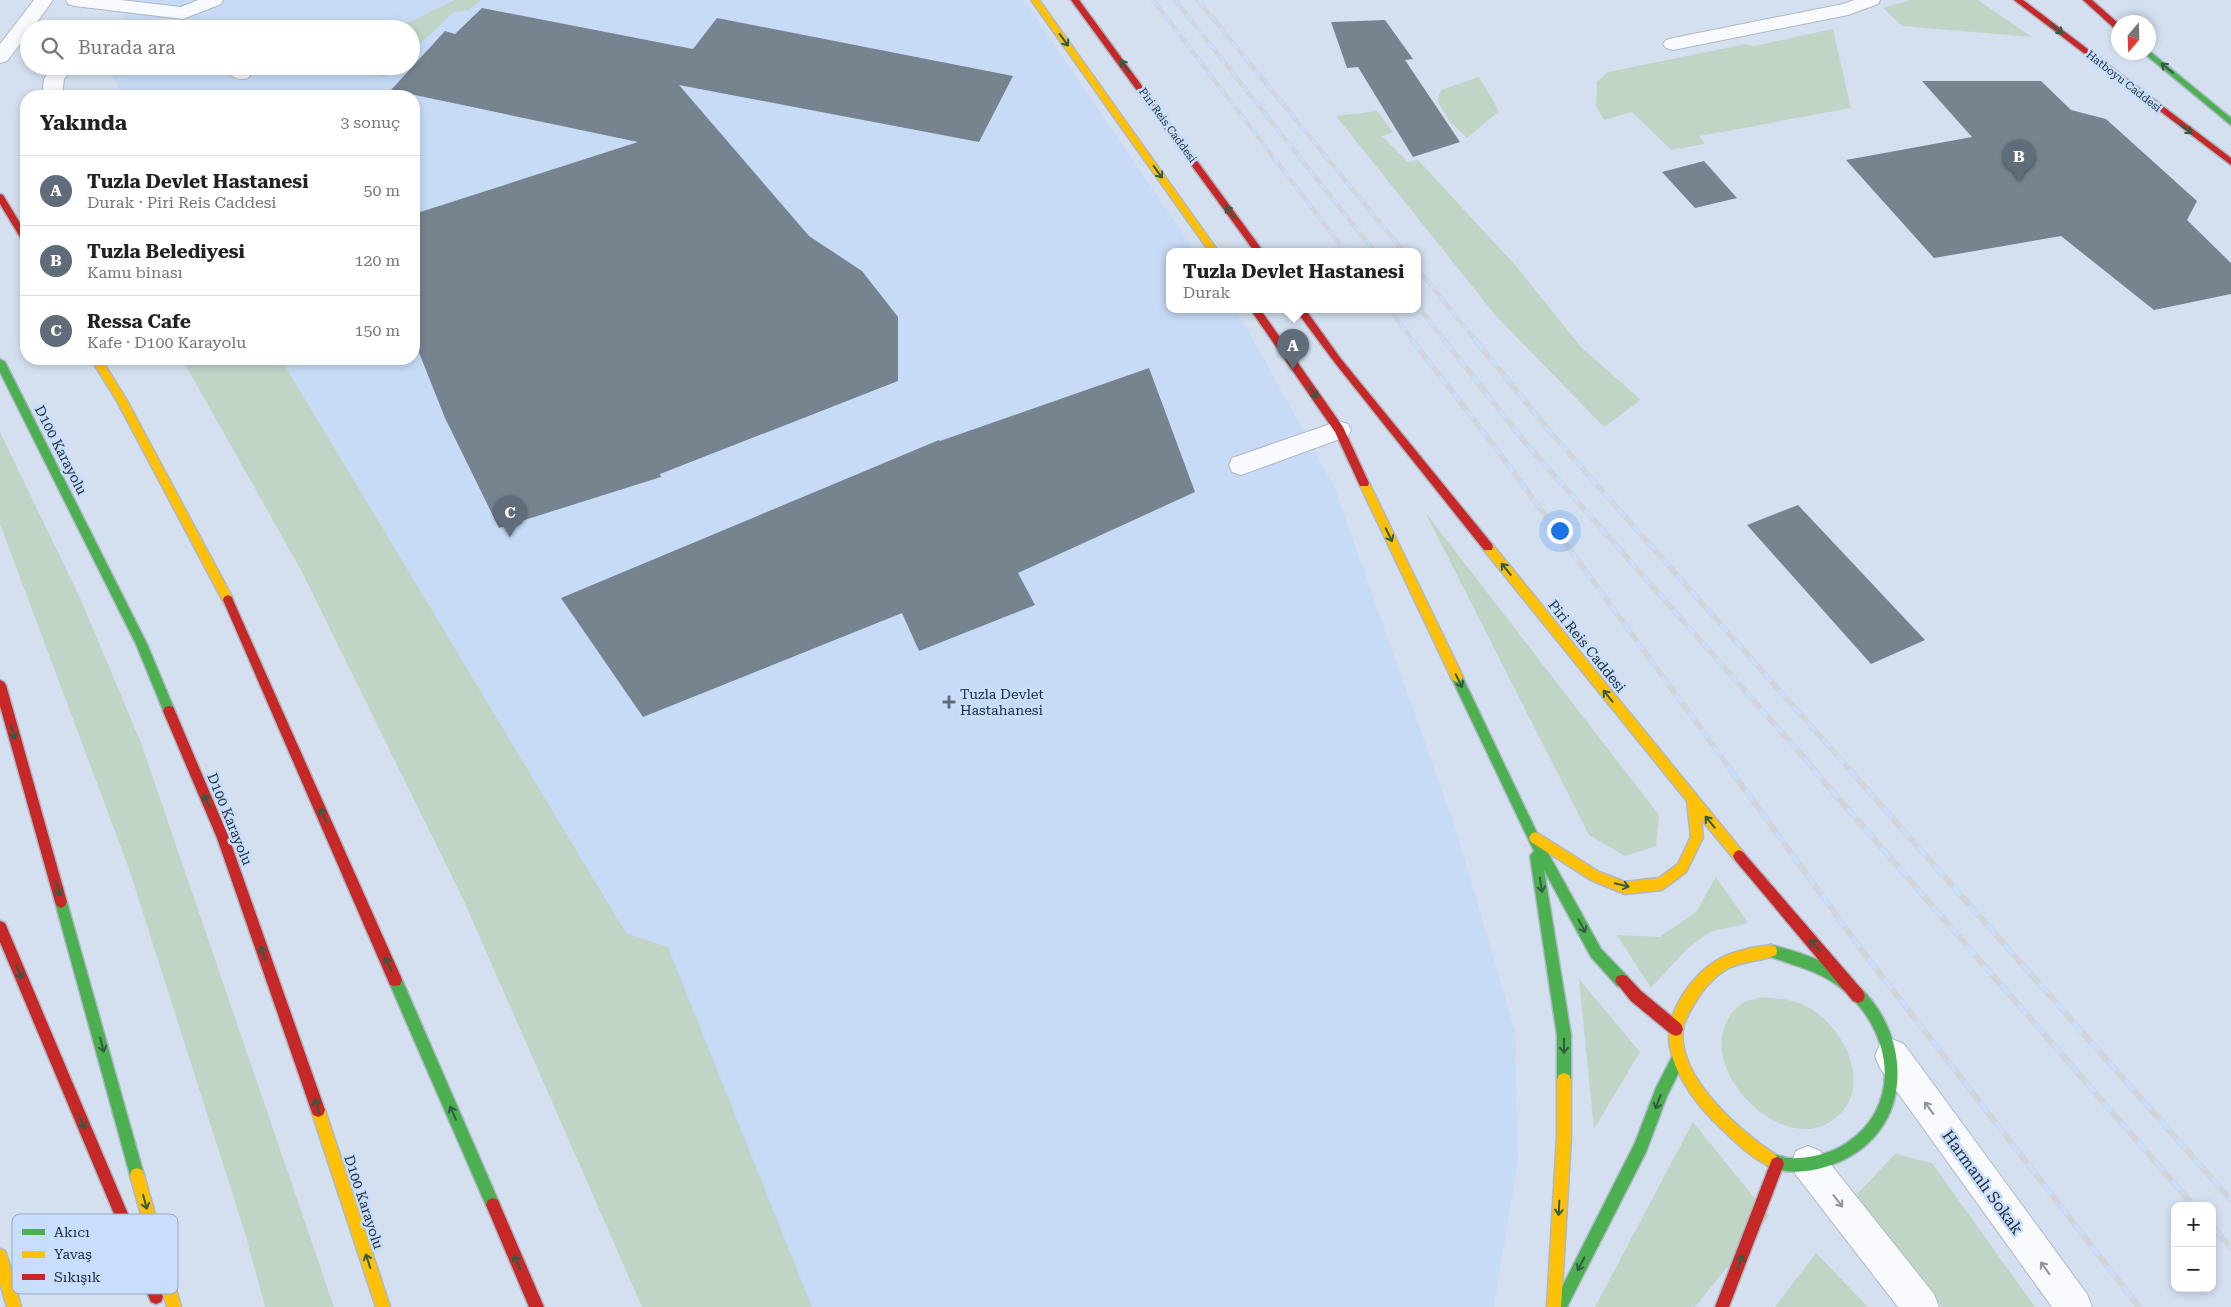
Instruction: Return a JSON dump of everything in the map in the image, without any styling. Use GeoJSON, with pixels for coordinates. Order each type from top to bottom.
{"type":"FeatureCollection","features":[{"type":"Feature","properties":{"kind":"main road"},"geometry":{"type":"LineString","coordinates":[[1035,0],[1212,248]]}},
{"type":"Feature","properties":{"kind":"main road","name":"Piri Reis Caddesi"},"geometry":{"type":"LineString","coordinates":[[1075,0],[1257,248]]}},
{"type":"Feature","properties":{"kind":"main road","name":"Hatboyu Caddesi"},"geometry":{"type":"LineString","coordinates":[[2018,0],[2231,162]]}},
{"type":"Feature","properties":{"kind":"main road"},"geometry":{"type":"LineString","coordinates":[[2087,0],[2111,21]]}},
{"type":"Feature","properties":{"kind":"main road"},"geometry":{"type":"LineString","coordinates":[[2156,59],[2231,122]]}},
{"type":"Feature","properties":{"kind":"main road"},"geometry":{"type":"LineString","coordinates":[[0,197],[20,230]]}},
{"type":"Feature","properties":{"kind":"main road"},"geometry":{"type":"LineString","coordinates":[[1257,313],[1339,430],[1534,837],[1596,953],[1636,996],[1676,1028]]}},
{"type":"Feature","properties":{"kind":"main road","name":"Piri Reis Caddesi"},"geometry":{"type":"LineString","coordinates":[[1303,313],[1338,361],[1693,801],[1858,996]]}},
{"type":"Feature","properties":{"kind":"main road","name":"D100 Karayolu"},"geometry":{"type":"LineString","coordinates":[[0,362],[142,644],[223,838],[312,1090],[383,1307]]}},
{"type":"Feature","properties":{"kind":"main road"},"geometry":{"type":"LineString","coordinates":[[100,365],[121,399],[234,611],[537,1307]]}},
{"type":"Feature","properties":{"kind":"main road"},"geometry":{"type":"LineString","coordinates":[[0,685],[148,1214]]}},
{"type":"Feature","properties":{"kind":"main road"},"geometry":{"type":"LineString","coordinates":[[1534,837],[1595,876],[1625,888],[1662,884],[1682,868],[1698,837],[1693,801]]}},
{"type":"Feature","properties":{"kind":"main road"},"geometry":{"type":"LineString","coordinates":[[1534,837],[1564,1034],[1564,1136],[1554,1307]]}},
{"type":"Feature","properties":{"kind":"main road"},"geometry":{"type":"LineString","coordinates":[[0,927],[122,1214]]}},
{"type":"Feature","properties":{"kind":"main road"},"geometry":{"type":"LineString","coordinates":[[1771,951],[1802,958],[1832,973],[1858,996],[1880,1027],[1892,1056],[1893,1088],[1884,1115],[1864,1137],[1837,1157],[1792,1164],[1741,1139],[1709,1105],[1679,1058],[1676,1028],[1684,1009],[1718,965],[1742,954],[1771,951]]}},
{"type":"Feature","properties":{"kind":"main road"},"geometry":{"type":"LineString","coordinates":[[1560,1307],[1641,1147],[1661,1093],[1679,1058]]}},
{"type":"Feature","properties":{"kind":"main road"},"geometry":{"type":"LineString","coordinates":[[1722,1307],[1792,1164]]}},
{"type":"Feature","properties":{"kind":"main road"},"geometry":{"type":"LineString","coordinates":[[0,1256],[14,1307]]}},
{"type":"Feature","properties":{"kind":"main road"},"geometry":{"type":"LineString","coordinates":[[155,1294],[161,1307]]}},
{"type":"Feature","properties":{"kind":"main road"},"geometry":{"type":"LineString","coordinates":[[170,1294],[174,1307]]}},
{"type":"Feature","properties":{"kind":"street"},"geometry":{"type":"LineString","coordinates":[[29,20],[44,0]]}},
{"type":"Feature","properties":{"kind":"street"},"geometry":{"type":"LineString","coordinates":[[75,0],[183,13],[190,20]]}},
{"type":"Feature","properties":{"kind":"street"},"geometry":{"type":"LineString","coordinates":[[167,20],[214,0]]}},
{"type":"Feature","properties":{"kind":"street"},"geometry":{"type":"LineString","coordinates":[[1830,0],[1673,44],[1848,9],[1871,0]]}},
{"type":"Feature","properties":{"kind":"street"},"geometry":{"type":"LineString","coordinates":[[0,57],[20,31]]}},
{"type":"Feature","properties":{"kind":"street"},"geometry":{"type":"LineString","coordinates":[[52,90],[52,81],[56,75]]}},
{"type":"Feature","properties":{"kind":"street"},"geometry":{"type":"LineString","coordinates":[[1241,465],[1339,430]]}},
{"type":"Feature","properties":{"kind":"street","name":"Harmanlı Sokak"},"geometry":{"type":"LineString","coordinates":[[1892,1056],[2074,1307]]}},
{"type":"Feature","properties":{"kind":"street"},"geometry":{"type":"LineString","coordinates":[[1792,1164],[1921,1307]]}},
{"type":"Feature","properties":{"kind":"shaded area","name":"Tuzla Devlet Hastahanesi"},"geometry":{"type":"Polygon","coordinates":[[[129,0],[1024,0],[1193,248],[1166,248],[1166,313],[1237,313],[1334,486],[1456,830],[1515,1031],[1518,1163],[1494,1307],[812,1307],[668,947],[626,934],[285,365],[420,365],[420,90],[120,90],[111,75],[420,75],[420,20],[122,20],[129,0]]]}},
{"type":"Feature","properties":{"kind":"green space"},"geometry":{"type":"Polygon","coordinates":[[[455,0],[481,0],[469,10],[454,12],[420,44],[420,20],[414,20],[455,0]]]}},
{"type":"Feature","properties":{"kind":"green space"},"geometry":{"type":"Polygon","coordinates":[[[1910,0],[1978,0],[2032,37],[1902,26],[1883,8],[1910,0]]]}},
{"type":"Feature","properties":{"kind":"green space"},"geometry":{"type":"Polygon","coordinates":[[[1833,29],[1851,108],[1700,136],[1705,144],[1671,150],[1632,112],[1604,120],[1596,106],[1597,82],[1608,72],[1746,44],[1754,46],[1833,29]]]}},
{"type":"Feature","properties":{"kind":"green space"},"geometry":{"type":"Polygon","coordinates":[[[369,75],[386,75],[384,77],[369,75]]]}},
{"type":"Feature","properties":{"kind":"green space"},"geometry":{"type":"Polygon","coordinates":[[[1479,77],[1499,111],[1467,138],[1449,121],[1437,101],[1441,90],[1479,77]]]}},
{"type":"Feature","properties":{"kind":"green space"},"geometry":{"type":"Polygon","coordinates":[[[1377,111],[1393,132],[1382,136],[1408,162],[1418,160],[1516,266],[1581,347],[1641,400],[1604,427],[1496,316],[1336,116],[1377,111]]]}},
{"type":"Feature","properties":{"kind":"green space"},"geometry":{"type":"Polygon","coordinates":[[[185,365],[285,365],[626,933],[668,947],[812,1307],[642,1307],[463,899],[302,572],[185,365]]]}},
{"type":"Feature","properties":{"kind":"green space"},"geometry":{"type":"Polygon","coordinates":[[[0,432],[81,600],[141,743],[334,1307],[265,1307],[245,1233],[129,869],[0,524],[0,432]]]}},
{"type":"Feature","properties":{"kind":"green space"},"geometry":{"type":"Polygon","coordinates":[[[1425,512],[1659,815],[1656,846],[1625,856],[1589,835],[1425,512]]]}},
{"type":"Feature","properties":{"kind":"green space"},"geometry":{"type":"Polygon","coordinates":[[[1716,877],[1748,923],[1710,932],[1687,949],[1651,988],[1617,935],[1660,937],[1696,912],[1716,877]]]}},
{"type":"Feature","properties":{"kind":"green space"},"geometry":{"type":"Polygon","coordinates":[[[1579,979],[1640,1052],[1594,1129],[1579,979]]]}},
{"type":"Feature","properties":{"kind":"green space"},"geometry":{"type":"Polygon","coordinates":[[[1761,997],[1777,998],[1802,1004],[1818,1013],[1831,1026],[1842,1042],[1850,1059],[1854,1076],[1852,1094],[1844,1109],[1830,1122],[1810,1129],[1790,1127],[1769,1118],[1751,1104],[1735,1085],[1725,1065],[1722,1043],[1726,1023],[1731,1014],[1740,1005],[1761,997]]]}},
{"type":"Feature","properties":{"kind":"green space"},"geometry":{"type":"Polygon","coordinates":[[[1693,1122],[1769,1216],[1695,1307],[1595,1307],[1693,1122]]]}},
{"type":"Feature","properties":{"kind":"green space"},"geometry":{"type":"Polygon","coordinates":[[[1895,1154],[1932,1163],[2035,1307],[1942,1307],[1862,1222],[1857,1194],[1895,1154]]]}},
{"type":"Feature","properties":{"kind":"green space"},"geometry":{"type":"Polygon","coordinates":[[[1816,1253],[1868,1307],[1775,1307],[1816,1253]]]}},
{"type":"Feature","properties":{"kind":"building"},"geometry":{"type":"Polygon","coordinates":[[[482,8],[693,49],[717,18],[1013,76],[979,142],[679,85],[809,236],[862,271],[898,317],[898,381],[660,474],[661,477],[499,528],[445,418],[420,355],[420,212],[638,142],[420,96],[420,90],[391,90],[405,75],[420,75],[420,58],[445,31],[455,34],[482,8]]]}},
{"type":"Feature","properties":{"kind":"building"},"geometry":{"type":"Polygon","coordinates":[[[1385,20],[1413,59],[1405,60],[1460,142],[1413,157],[1358,67],[1347,68],[1331,22],[1385,20]]]}},
{"type":"Feature","properties":{"kind":"building"},"geometry":{"type":"Polygon","coordinates":[[[1922,81],[2041,81],[2071,110],[2106,119],[2197,201],[2187,220],[2231,263],[2231,294],[2154,310],[2061,236],[1934,258],[1846,160],[1972,137],[1922,81]]]}},
{"type":"Feature","properties":{"kind":"building"},"geometry":{"type":"Polygon","coordinates":[[[1704,161],[1737,198],[1695,208],[1662,172],[1704,161]]]}},
{"type":"Feature","properties":{"kind":"building"},"geometry":{"type":"Polygon","coordinates":[[[1149,368],[1195,492],[1018,573],[1035,605],[919,651],[902,613],[643,717],[561,598],[939,440],[1149,368]]]}},
{"type":"Feature","properties":{"kind":"building"},"geometry":{"type":"Polygon","coordinates":[[[1798,505],[1925,640],[1871,664],[1747,525],[1798,505]]]}},
{"type":"Feature","properties":{"kind":"railway"},"geometry":{"type":"LineString","coordinates":[[1153,0],[1343,248]]}},
{"type":"Feature","properties":{"kind":"railway"},"geometry":{"type":"LineString","coordinates":[[1175,0],[1372,248]]}},
{"type":"Feature","properties":{"kind":"railway"},"geometry":{"type":"LineString","coordinates":[[1198,0],[1401,248]]}},
{"type":"Feature","properties":{"kind":"railway"},"geometry":{"type":"LineString","coordinates":[[1421,273],[1477,342]]}},
{"type":"Feature","properties":{"kind":"railway"},"geometry":{"type":"LineString","coordinates":[[1421,310],[1446,342]]}},
{"type":"Feature","properties":{"kind":"railway"},"geometry":{"type":"LineString","coordinates":[[1392,313],[1414,342]]}},
{"type":"Feature","properties":{"kind":"railway"},"geometry":{"type":"LineString","coordinates":[[1413,341],[1495,447],[1731,770]]}},
{"type":"Feature","properties":{"kind":"railway"},"geometry":{"type":"LineString","coordinates":[[1445,341],[1523,440],[1815,770]]}},
{"type":"Feature","properties":{"kind":"railway"},"geometry":{"type":"LineString","coordinates":[[1476,341],[1551,433],[1850,770]]}},
{"type":"Feature","properties":{"kind":"railway"},"geometry":{"type":"LineString","coordinates":[[1730,769],[1861,949],[2139,1307]]}},
{"type":"Feature","properties":{"kind":"railway"},"geometry":{"type":"LineString","coordinates":[[1813,769],[2191,1202]]}},
{"type":"Feature","properties":{"kind":"railway"},"geometry":{"type":"LineString","coordinates":[[1849,769],[2231,1200]]}},
{"type":"Feature","properties":{"kind":"railway"},"geometry":{"type":"LineString","coordinates":[[2216,1231],[2231,1248]]}},
{"type":"Feature","properties":{"kind":"traffic: fast"},"geometry":{"type":"LineString","coordinates":[[2156,59],[2231,122]]}},
{"type":"Feature","properties":{"kind":"traffic: fast"},"geometry":{"type":"LineString","coordinates":[[0,362],[141,644],[169,711]]}},
{"type":"Feature","properties":{"kind":"traffic: fast"},"geometry":{"type":"LineString","coordinates":[[1457,677],[1533,837],[1596,953],[1622,981]]}},
{"type":"Feature","properties":{"kind":"traffic: fast"},"geometry":{"type":"LineString","coordinates":[[1536,856],[1564,1035],[1564,1080]]}},
{"type":"Feature","properties":{"kind":"traffic: fast"},"geometry":{"type":"LineString","coordinates":[[61,902],[137,1175]]}},
{"type":"Feature","properties":{"kind":"traffic: fast"},"geometry":{"type":"LineString","coordinates":[[1771,951],[1803,960],[1823,969],[1850,987],[1862,1000],[1882,1031],[1892,1066],[1892,1084],[1888,1102],[1879,1120],[1862,1139],[1843,1153],[1807,1164],[1786,1165],[1771,1160]]}},
{"type":"Feature","properties":{"kind":"traffic: fast"},"geometry":{"type":"LineString","coordinates":[[395,980],[493,1205]]}},
{"type":"Feature","properties":{"kind":"traffic: fast"},"geometry":{"type":"LineString","coordinates":[[1559,1307],[1641,1147],[1661,1093],[1679,1058]]}},
{"type":"Feature","properties":{"kind":"traffic: slow"},"geometry":{"type":"LineString","coordinates":[[1035,0],[1212,248]]}},
{"type":"Feature","properties":{"kind":"traffic: slow"},"geometry":{"type":"LineString","coordinates":[[100,365],[121,399],[228,600]]}},
{"type":"Feature","properties":{"kind":"traffic: slow"},"geometry":{"type":"LineString","coordinates":[[1364,483],[1457,677]]}},
{"type":"Feature","properties":{"kind":"traffic: slow"},"geometry":{"type":"LineString","coordinates":[[1488,547],[1739,856]]}},
{"type":"Feature","properties":{"kind":"traffic: slow"},"geometry":{"type":"LineString","coordinates":[[1535,838],[1595,876],[1625,888],[1662,884],[1682,868],[1697,837],[1693,801]]}},
{"type":"Feature","properties":{"kind":"traffic: slow"},"geometry":{"type":"LineString","coordinates":[[1771,951],[1737,958],[1727,962],[1710,974],[1694,992],[1681,1015],[1676,1030],[1677,1048],[1683,1066],[1694,1085],[1724,1122],[1756,1150],[1771,1160]]}},
{"type":"Feature","properties":{"kind":"traffic: slow"},"geometry":{"type":"LineString","coordinates":[[1554,1307],[1564,1136],[1564,1080]]}},
{"type":"Feature","properties":{"kind":"traffic: slow"},"geometry":{"type":"LineString","coordinates":[[318,1110],[383,1307]]}},
{"type":"Feature","properties":{"kind":"traffic: slow"},"geometry":{"type":"LineString","coordinates":[[137,1175],[148,1214]]}},
{"type":"Feature","properties":{"kind":"traffic: slow"},"geometry":{"type":"LineString","coordinates":[[0,1256],[14,1307]]}},
{"type":"Feature","properties":{"kind":"traffic: slow"},"geometry":{"type":"LineString","coordinates":[[170,1294],[174,1307]]}},
{"type":"Feature","properties":{"kind":"traffic: jam"},"geometry":{"type":"LineString","coordinates":[[1075,0],[1257,248]]}},
{"type":"Feature","properties":{"kind":"traffic: jam"},"geometry":{"type":"LineString","coordinates":[[2018,0],[2231,162]]}},
{"type":"Feature","properties":{"kind":"traffic: jam"},"geometry":{"type":"LineString","coordinates":[[2087,0],[2111,21]]}},
{"type":"Feature","properties":{"kind":"traffic: jam"},"geometry":{"type":"LineString","coordinates":[[0,197],[20,230]]}},
{"type":"Feature","properties":{"kind":"traffic: jam"},"geometry":{"type":"LineString","coordinates":[[1258,313],[1339,430],[1364,483]]}},
{"type":"Feature","properties":{"kind":"traffic: jam"},"geometry":{"type":"LineString","coordinates":[[1303,313],[1338,361],[1488,547]]}},
{"type":"Feature","properties":{"kind":"traffic: jam"},"geometry":{"type":"LineString","coordinates":[[228,600],[395,980]]}},
{"type":"Feature","properties":{"kind":"traffic: jam"},"geometry":{"type":"LineString","coordinates":[[0,685],[61,902]]}},
{"type":"Feature","properties":{"kind":"traffic: jam"},"geometry":{"type":"LineString","coordinates":[[169,711],[223,838],[318,1110]]}},
{"type":"Feature","properties":{"kind":"traffic: jam"},"geometry":{"type":"LineString","coordinates":[[1739,856],[1858,996]]}},
{"type":"Feature","properties":{"kind":"traffic: jam"},"geometry":{"type":"LineString","coordinates":[[0,927],[121,1214]]}},
{"type":"Feature","properties":{"kind":"traffic: jam"},"geometry":{"type":"LineString","coordinates":[[1622,981],[1636,996],[1676,1029]]}},
{"type":"Feature","properties":{"kind":"traffic: jam"},"geometry":{"type":"LineString","coordinates":[[1722,1307],[1777,1164]]}},
{"type":"Feature","properties":{"kind":"traffic: jam"},"geometry":{"type":"LineString","coordinates":[[493,1205],[537,1307]]}},
{"type":"Feature","properties":{"kind":"place","name":"Tuzla Belediyesi"},"geometry":{"type":"Point","coordinates":[2019,181]}},
{"type":"Feature","properties":{"kind":"place","name":"Tuzla Devlet Hastanesi"},"geometry":{"type":"Point","coordinates":[1293,370]}},
{"type":"Feature","properties":{"kind":"place","name":"Ressa Cafe"},"geometry":{"type":"Point","coordinates":[510,537]}},
{"type":"Feature","properties":{"kind":"place","name":"Tuzla Devlet Hastahanesi"},"geometry":{"type":"Point","coordinates":[949,702]}}]}
